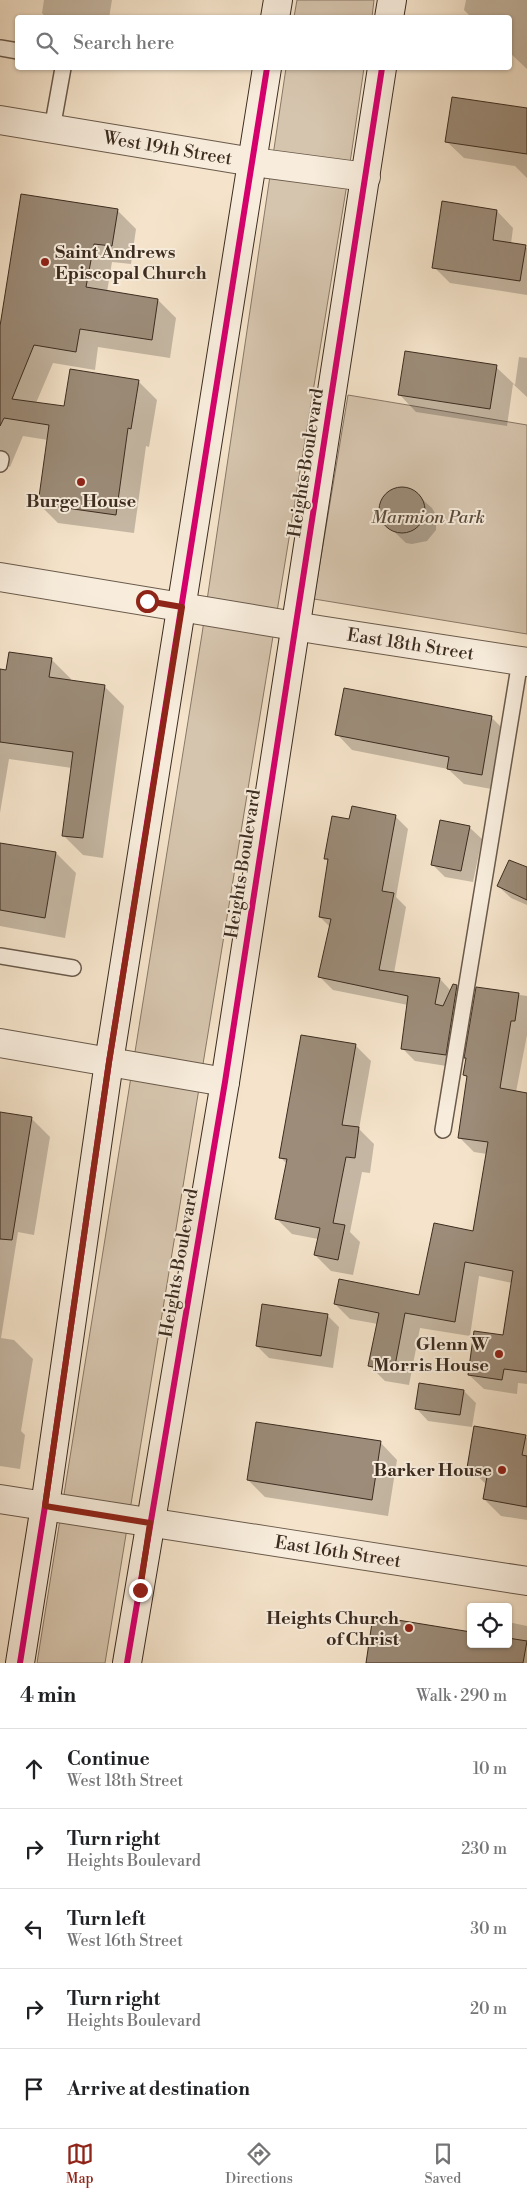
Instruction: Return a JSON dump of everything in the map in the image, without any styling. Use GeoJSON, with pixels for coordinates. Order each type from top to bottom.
{"type":"FeatureCollection","features":[{"type":"Feature","properties":{"kind":"main road"},"geometry":{"type":"LineString","coordinates":[[276,15],[278,0]]}},
{"type":"Feature","properties":{"kind":"main road"},"geometry":{"type":"LineString","coordinates":[[390,15],[392,0]]}},
{"type":"Feature","properties":{"kind":"main road"},"geometry":{"type":"LineString","coordinates":[[20,1663],[45,1506],[109,1062],[267,70]]}},
{"type":"Feature","properties":{"kind":"main road","name":"Heights Boulevard"},"geometry":{"type":"LineString","coordinates":[[127,1663],[225,1082],[382,70]]}},
{"type":"Feature","properties":{"kind":"main road","name":"West 19th Street"},"geometry":{"type":"LineString","coordinates":[[0,120],[252,162],[366,177]]}},
{"type":"Feature","properties":{"kind":"main road","name":"East 18th Street"},"geometry":{"type":"LineString","coordinates":[[0,577],[296,626],[524,661]]}},
{"type":"Feature","properties":{"kind":"main road"},"geometry":{"type":"LineString","coordinates":[[0,1043],[225,1082]]}},
{"type":"Feature","properties":{"kind":"main road","name":"East 16th Street"},"geometry":{"type":"LineString","coordinates":[[0,1499],[527,1581]]}},
{"type":"Feature","properties":{"kind":"lane"},"geometry":{"type":"LineString","coordinates":[[0,48],[15,50]]}},
{"type":"Feature","properties":{"kind":"lane"},"geometry":{"type":"LineString","coordinates":[[52,128],[63,70]]}},
{"type":"Feature","properties":{"kind":"lane"},"geometry":{"type":"LineString","coordinates":[[443,1130],[524,661]]}},
{"type":"Feature","properties":{"kind":"lane"},"geometry":{"type":"LineString","coordinates":[[0,956],[73,968]]}},
{"type":"Feature","properties":{"kind":"green space"},"geometry":{"type":"Polygon","coordinates":[[[297,0],[374,0],[372,15],[294,15],[297,0]]]}},
{"type":"Feature","properties":{"kind":"green space"},"geometry":{"type":"Polygon","coordinates":[[[286,70],[364,70],[346,190],[105,1663],[37,1663],[202,634],[286,70]]]}},
{"type":"Feature","properties":{"kind":"green space","name":"Marmion Park"},"geometry":{"type":"Polygon","coordinates":[[[348,395],[527,425],[527,634],[314,599],[348,395]]]}},
{"type":"Feature","properties":{"kind":"building"},"geometry":{"type":"Polygon","coordinates":[[[452,97],[527,108],[527,154],[445,142],[452,97]]]}},
{"type":"Feature","properties":{"kind":"building"},"geometry":{"type":"Polygon","coordinates":[[[21,194],[118,209],[112,246],[94,244],[86,287],[158,299],[152,340],[80,329],[76,352],[34,345],[12,399],[64,406],[70,369],[139,380],[131,429],[128,428],[116,515],[38,504],[49,425],[4,418],[0,426],[0,326],[21,194]]]}},
{"type":"Feature","properties":{"kind":"building"},"geometry":{"type":"Polygon","coordinates":[[[442,201],[497,210],[493,240],[526,245],[520,281],[432,268],[442,201]]]}},
{"type":"Feature","properties":{"kind":"building"},"geometry":{"type":"Polygon","coordinates":[[[405,351],[497,365],[490,409],[398,395],[405,351]]]}},
{"type":"Feature","properties":{"kind":"building"},"geometry":{"type":"Polygon","coordinates":[[[402,487],[415,491],[421,497],[425,510],[421,523],[415,529],[402,533],[389,529],[383,523],[379,510],[383,497],[389,491],[402,487]]]}},
{"type":"Feature","properties":{"kind":"building"},"geometry":{"type":"Polygon","coordinates":[[[9,652],[52,658],[49,677],[105,685],[83,838],[62,836],[73,752],[0,742],[0,669],[6,670],[9,652]]]}},
{"type":"Feature","properties":{"kind":"building"},"geometry":{"type":"Polygon","coordinates":[[[344,688],[492,716],[482,775],[447,769],[449,757],[335,735],[344,688]]]}},
{"type":"Feature","properties":{"kind":"building"},"geometry":{"type":"Polygon","coordinates":[[[352,806],[396,815],[382,891],[394,893],[379,970],[440,978],[435,1004],[443,1006],[453,984],[457,985],[446,1055],[401,1049],[408,996],[318,977],[331,919],[319,917],[328,859],[324,859],[332,816],[349,819],[352,806]]]}},
{"type":"Feature","properties":{"kind":"building"},"geometry":{"type":"Polygon","coordinates":[[[440,820],[470,826],[461,871],[431,865],[440,820]]]}},
{"type":"Feature","properties":{"kind":"building"},"geometry":{"type":"Polygon","coordinates":[[[0,843],[56,852],[45,918],[0,910],[0,843]]]}},
{"type":"Feature","properties":{"kind":"building"},"geometry":{"type":"Polygon","coordinates":[[[509,860],[527,867],[527,900],[497,886],[509,860]]]}},
{"type":"Feature","properties":{"kind":"building"},"geometry":{"type":"Polygon","coordinates":[[[476,987],[519,993],[515,1021],[511,1021],[500,1088],[527,1093],[527,1372],[504,1369],[502,1380],[468,1375],[474,1331],[503,1335],[513,1271],[465,1262],[455,1322],[405,1313],[394,1371],[368,1366],[379,1313],[334,1304],[339,1279],[419,1295],[434,1223],[473,1231],[488,1142],[458,1138],[467,1076],[463,1075],[466,1058],[464,1058],[476,987]]]}},
{"type":"Feature","properties":{"kind":"building"},"geometry":{"type":"Polygon","coordinates":[[[301,1035],[356,1044],[342,1125],[359,1127],[355,1158],[346,1157],[333,1223],[345,1225],[338,1260],[314,1255],[320,1228],[275,1219],[287,1159],[279,1158],[301,1035]]]}},
{"type":"Feature","properties":{"kind":"building"},"geometry":{"type":"Polygon","coordinates":[[[0,1112],[32,1117],[12,1240],[0,1239],[0,1112]]]}},
{"type":"Feature","properties":{"kind":"building"},"geometry":{"type":"Polygon","coordinates":[[[262,1304],[328,1314],[321,1356],[256,1346],[262,1304]]]}},
{"type":"Feature","properties":{"kind":"building"},"geometry":{"type":"Polygon","coordinates":[[[419,1383],[464,1390],[460,1415],[415,1409],[419,1383]]]}},
{"type":"Feature","properties":{"kind":"building"},"geometry":{"type":"Polygon","coordinates":[[[256,1422],[381,1441],[372,1500],[247,1480],[256,1422]]]}},
{"type":"Feature","properties":{"kind":"building","name":"Barker House"},"geometry":{"type":"Polygon","coordinates":[[[474,1426],[526,1435],[522,1455],[527,1456],[527,1507],[483,1499],[488,1471],[467,1468],[474,1426]]]}},
{"type":"Feature","properties":{"kind":"building","name":"Heights Church of Christ"},"geometry":{"type":"Polygon","coordinates":[[[373,1616],[467,1631],[467,1648],[512,1648],[512,1639],[527,1641],[523,1663],[366,1663],[373,1616]]]}},
{"type":"Feature","properties":{"kind":"cycle path"},"geometry":{"type":"LineString","coordinates":[[20,1663],[45,1506],[109,1062],[267,70]]}},
{"type":"Feature","properties":{"kind":"cycle path"},"geometry":{"type":"LineString","coordinates":[[127,1663],[225,1082],[382,70]]}},
{"type":"Feature","properties":{"kind":"place","name":"Saint Andrews Episcopal Church"},"geometry":{"type":"Point","coordinates":[45,262]}},
{"type":"Feature","properties":{"kind":"place","name":"Burge House"},"geometry":{"type":"Point","coordinates":[81,482]}},
{"type":"Feature","properties":{"kind":"place","name":"Glenn W Morris House"},"geometry":{"type":"Point","coordinates":[499,1354]}},
{"type":"Feature","properties":{"kind":"place","name":"Barker House"},"geometry":{"type":"Point","coordinates":[502,1470]}},
{"type":"Feature","properties":{"kind":"place","name":"Heights Church of Christ"},"geometry":{"type":"Point","coordinates":[409,1628]}},
{"type":"Feature","properties":{"kind":"route"},"geometry":{"type":"LineString","coordinates":[[140,1590],[150,1523],[45,1506],[109,1062],[182,607],[147,601]]}}]}
